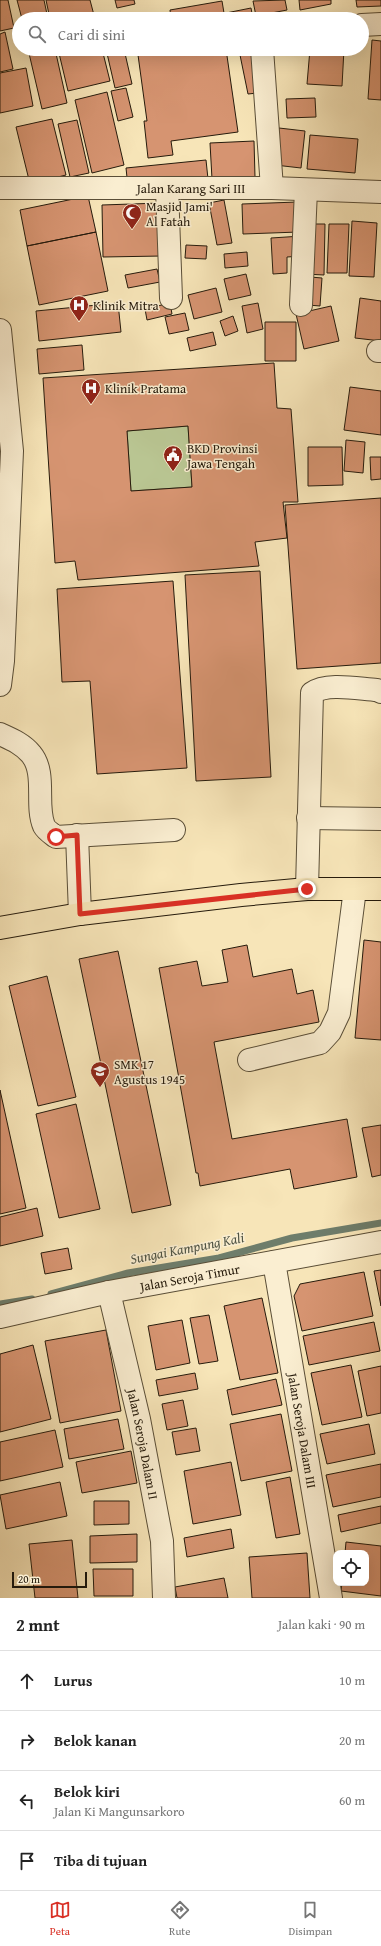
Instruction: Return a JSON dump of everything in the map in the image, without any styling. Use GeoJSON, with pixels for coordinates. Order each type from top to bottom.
{"type":"FeatureCollection","features":[{"type":"Feature","properties":{"kind":"main road"},"geometry":{"type":"LineString","coordinates":[[0,928],[80,914],[307,889],[381,889]]}},
{"type":"Feature","properties":{"kind":"street"},"geometry":{"type":"LineString","coordinates":[[369,25],[381,24]]}},
{"type":"Feature","properties":{"kind":"street"},"geometry":{"type":"LineString","coordinates":[[263,56],[272,188]]}},
{"type":"Feature","properties":{"kind":"street","name":"Jalan Karang Sari III"},"geometry":{"type":"LineString","coordinates":[[0,188],[272,188],[381,192]]}},
{"type":"Feature","properties":{"kind":"street"},"geometry":{"type":"LineString","coordinates":[[166,189],[170,298]]}},
{"type":"Feature","properties":{"kind":"street"},"geometry":{"type":"LineString","coordinates":[[301,305],[306,190]]}},
{"type":"Feature","properties":{"kind":"street"},"geometry":{"type":"LineString","coordinates":[[0,330],[12,451],[3,661],[0,685]]}},
{"type":"Feature","properties":{"kind":"street"},"geometry":{"type":"LineString","coordinates":[[307,889],[312,692],[319,688],[328,686],[378,690],[381,692]]}},
{"type":"Feature","properties":{"kind":"street"},"geometry":{"type":"LineString","coordinates":[[0,734],[18,742],[32,755],[40,775],[40,803],[44,827],[56,837],[174,830]]}},
{"type":"Feature","properties":{"kind":"street"},"geometry":{"type":"LineString","coordinates":[[308,818],[381,819]]}},
{"type":"Feature","properties":{"kind":"street"},"geometry":{"type":"LineString","coordinates":[[77,835],[80,914]]}},
{"type":"Feature","properties":{"kind":"street"},"geometry":{"type":"LineString","coordinates":[[249,1060],[320,1043],[330,1032],[338,1013],[355,889]]}},
{"type":"Feature","properties":{"kind":"street","name":"Jalan Seroja Timur"},"geometry":{"type":"LineString","coordinates":[[0,1317],[109,1292],[381,1242]]}},
{"type":"Feature","properties":{"kind":"street","name":"Jalan Seroja Dalam III"},"geometry":{"type":"LineString","coordinates":[[274,1262],[331,1598]]}},
{"type":"Feature","properties":{"kind":"street","name":"Jalan Seroja Dalam II"},"geometry":{"type":"LineString","coordinates":[[109,1292],[139,1419],[162,1541],[164,1598]]}},
{"type":"Feature","properties":{"kind":"green space"},"geometry":{"type":"Polygon","coordinates":[[[188,426],[192,487],[131,491],[127,431],[188,426]]]}},
{"type":"Feature","properties":{"kind":"building"},"geometry":{"type":"Polygon","coordinates":[[[0,0],[8,0],[12,19],[12,28],[0,31],[0,0]]]}},
{"type":"Feature","properties":{"kind":"building"},"geometry":{"type":"Polygon","coordinates":[[[17,0],[44,0],[47,12],[20,12],[17,0]]]}},
{"type":"Feature","properties":{"kind":"building"},"geometry":{"type":"Polygon","coordinates":[[[46,0],[90,0],[93,12],[49,12],[46,0]]]}},
{"type":"Feature","properties":{"kind":"building"},"geometry":{"type":"Polygon","coordinates":[[[115,0],[134,0],[135,4],[117,8],[115,0]]]}},
{"type":"Feature","properties":{"kind":"building"},"geometry":{"type":"Polygon","coordinates":[[[285,0],[287,10],[277,12],[255,12],[253,1],[285,0]]]}},
{"type":"Feature","properties":{"kind":"building"},"geometry":{"type":"Polygon","coordinates":[[[299,0],[331,0],[331,4],[300,10],[299,0]]]}},
{"type":"Feature","properties":{"kind":"building"},"geometry":{"type":"Polygon","coordinates":[[[356,0],[381,0],[381,6],[357,7],[356,0]]]}},
{"type":"Feature","properties":{"kind":"building"},"geometry":{"type":"Polygon","coordinates":[[[222,1],[224,12],[170,12],[170,10],[222,1]]]}},
{"type":"Feature","properties":{"kind":"building"},"geometry":{"type":"Polygon","coordinates":[[[251,8],[252,12],[231,12],[251,8]]]}},
{"type":"Feature","properties":{"kind":"building"},"geometry":{"type":"Polygon","coordinates":[[[5,32],[13,69],[0,72],[0,34],[5,32]]]}},
{"type":"Feature","properties":{"kind":"building"},"geometry":{"type":"Polygon","coordinates":[[[372,40],[381,41],[381,100],[368,99],[372,40]]]}},
{"type":"Feature","properties":{"kind":"building"},"geometry":{"type":"Polygon","coordinates":[[[30,56],[57,56],[67,103],[42,109],[30,56]]]}},
{"type":"Feature","properties":{"kind":"building"},"geometry":{"type":"Polygon","coordinates":[[[60,56],[104,56],[110,81],[68,91],[60,56]]]}},
{"type":"Feature","properties":{"kind":"building"},"geometry":{"type":"Polygon","coordinates":[[[108,56],[126,56],[132,84],[115,88],[108,56]]]}},
{"type":"Feature","properties":{"kind":"building"},"geometry":{"type":"Polygon","coordinates":[[[138,56],[227,56],[238,132],[171,141],[173,155],[148,158],[144,121],[147,121],[138,56]]]}},
{"type":"Feature","properties":{"kind":"building"},"geometry":{"type":"Polygon","coordinates":[[[240,56],[252,56],[258,93],[248,94],[240,56]]]}},
{"type":"Feature","properties":{"kind":"building"},"geometry":{"type":"Polygon","coordinates":[[[309,56],[344,56],[342,86],[307,84],[309,56]]]}},
{"type":"Feature","properties":{"kind":"building"},"geometry":{"type":"Polygon","coordinates":[[[26,68],[33,106],[0,113],[0,73],[26,68]]]}},
{"type":"Feature","properties":{"kind":"building"},"geometry":{"type":"Polygon","coordinates":[[[126,88],[133,117],[118,121],[111,91],[126,88]]]}},
{"type":"Feature","properties":{"kind":"building"},"geometry":{"type":"Polygon","coordinates":[[[107,92],[124,165],[92,173],[75,100],[107,92]]]}},
{"type":"Feature","properties":{"kind":"building"},"geometry":{"type":"Polygon","coordinates":[[[315,98],[316,117],[287,118],[286,99],[315,98]]]}},
{"type":"Feature","properties":{"kind":"building"},"geometry":{"type":"Polygon","coordinates":[[[52,119],[66,175],[30,184],[16,127],[52,119]]]}},
{"type":"Feature","properties":{"kind":"building"},"geometry":{"type":"Polygon","coordinates":[[[77,120],[89,173],[70,177],[58,124],[77,120]]]}},
{"type":"Feature","properties":{"kind":"building"},"geometry":{"type":"Polygon","coordinates":[[[279,128],[305,131],[301,168],[275,165],[279,128]]]}},
{"type":"Feature","properties":{"kind":"building"},"geometry":{"type":"Polygon","coordinates":[[[310,135],[358,139],[355,173],[307,169],[310,135]]]}},
{"type":"Feature","properties":{"kind":"building"},"geometry":{"type":"Polygon","coordinates":[[[254,141],[255,177],[212,179],[210,143],[254,141]]]}},
{"type":"Feature","properties":{"kind":"building"},"geometry":{"type":"Polygon","coordinates":[[[206,160],[208,179],[128,187],[126,168],[206,160]]]}},
{"type":"Feature","properties":{"kind":"building"},"geometry":{"type":"Polygon","coordinates":[[[88,196],[96,232],[27,246],[20,210],[88,196]]]}},
{"type":"Feature","properties":{"kind":"building"},"geometry":{"type":"Polygon","coordinates":[[[224,200],[232,243],[217,245],[209,203],[224,200]]]}},
{"type":"Feature","properties":{"kind":"building"},"geometry":{"type":"Polygon","coordinates":[[[298,202],[299,232],[243,234],[242,204],[298,202]]]}},
{"type":"Feature","properties":{"kind":"building","name":"Masjid Jami' Al Fatah"},"geometry":{"type":"Polygon","coordinates":[[[161,203],[162,256],[103,257],[102,205],[161,203]]]}},
{"type":"Feature","properties":{"kind":"building"},"geometry":{"type":"Polygon","coordinates":[[[352,221],[377,223],[374,277],[349,276],[352,221]]]}},
{"type":"Feature","properties":{"kind":"building"},"geometry":{"type":"Polygon","coordinates":[[[305,224],[325,224],[324,275],[305,274],[305,224]]]}},
{"type":"Feature","properties":{"kind":"building"},"geometry":{"type":"Polygon","coordinates":[[[329,224],[349,224],[347,273],[327,273],[329,224]]]}},
{"type":"Feature","properties":{"kind":"building"},"geometry":{"type":"Polygon","coordinates":[[[96,232],[108,291],[39,305],[27,246],[96,232]]]}},
{"type":"Feature","properties":{"kind":"building"},"geometry":{"type":"Polygon","coordinates":[[[302,236],[302,256],[287,257],[287,273],[273,274],[271,238],[302,236]]]}},
{"type":"Feature","properties":{"kind":"building"},"geometry":{"type":"Polygon","coordinates":[[[186,245],[207,246],[206,259],[185,258],[186,245]]]}},
{"type":"Feature","properties":{"kind":"building"},"geometry":{"type":"Polygon","coordinates":[[[247,252],[248,266],[225,268],[224,254],[247,252]]]}},
{"type":"Feature","properties":{"kind":"building"},"geometry":{"type":"Polygon","coordinates":[[[157,269],[160,282],[128,288],[125,275],[157,269]]]}},
{"type":"Feature","properties":{"kind":"building"},"geometry":{"type":"Polygon","coordinates":[[[246,274],[251,295],[229,300],[224,279],[246,274]]]}},
{"type":"Feature","properties":{"kind":"building"},"geometry":{"type":"Polygon","coordinates":[[[310,277],[322,278],[320,306],[308,305],[310,277]]]}},
{"type":"Feature","properties":{"kind":"building"},"geometry":{"type":"Polygon","coordinates":[[[216,288],[222,312],[194,319],[188,295],[216,288]]]}},
{"type":"Feature","properties":{"kind":"building"},"geometry":{"type":"Polygon","coordinates":[[[360,298],[381,301],[381,341],[355,338],[360,298]]]}},
{"type":"Feature","properties":{"kind":"building","name":"Klinik Mitra"},"geometry":{"type":"Polygon","coordinates":[[[118,303],[121,332],[39,341],[36,311],[118,303]]]}},
{"type":"Feature","properties":{"kind":"building"},"geometry":{"type":"Polygon","coordinates":[[[170,303],[172,314],[147,320],[145,309],[170,303]]]}},
{"type":"Feature","properties":{"kind":"building"},"geometry":{"type":"Polygon","coordinates":[[[258,303],[263,329],[247,333],[242,306],[258,303]]]}},
{"type":"Feature","properties":{"kind":"building"},"geometry":{"type":"Polygon","coordinates":[[[331,306],[339,341],[304,349],[296,314],[331,306]]]}},
{"type":"Feature","properties":{"kind":"building"},"geometry":{"type":"Polygon","coordinates":[[[185,313],[189,330],[169,334],[165,317],[185,313]]]}},
{"type":"Feature","properties":{"kind":"building"},"geometry":{"type":"Polygon","coordinates":[[[233,316],[238,331],[225,336],[220,321],[233,316]]]}},
{"type":"Feature","properties":{"kind":"building"},"geometry":{"type":"Polygon","coordinates":[[[265,322],[296,322],[296,361],[265,361],[265,322]]]}},
{"type":"Feature","properties":{"kind":"building"},"geometry":{"type":"Polygon","coordinates":[[[213,332],[216,345],[190,351],[187,338],[213,332]]]}},
{"type":"Feature","properties":{"kind":"building"},"geometry":{"type":"Polygon","coordinates":[[[82,345],[84,370],[39,374],[37,349],[82,345]]]}},
{"type":"Feature","properties":{"kind":"building"},"geometry":{"type":"Polygon","coordinates":[[[274,363],[277,408],[291,409],[298,502],[283,502],[287,538],[255,542],[259,566],[78,580],[75,561],[55,563],[43,378],[274,363]],[[188,426],[127,431],[131,491],[192,487],[188,426]]]}},
{"type":"Feature","properties":{"kind":"building"},"geometry":{"type":"Polygon","coordinates":[[[350,387],[381,391],[381,435],[344,430],[350,387]]]}},
{"type":"Feature","properties":{"kind":"building"},"geometry":{"type":"Polygon","coordinates":[[[346,440],[365,442],[363,473],[344,471],[346,440]]]}},
{"type":"Feature","properties":{"kind":"building"},"geometry":{"type":"Polygon","coordinates":[[[308,447],[342,447],[343,485],[308,486],[308,447]]]}},
{"type":"Feature","properties":{"kind":"building"},"geometry":{"type":"Polygon","coordinates":[[[370,457],[381,457],[381,479],[371,480],[370,457]]]}},
{"type":"Feature","properties":{"kind":"building"},"geometry":{"type":"Polygon","coordinates":[[[381,498],[381,663],[297,669],[285,505],[381,498]]]}},
{"type":"Feature","properties":{"kind":"building"},"geometry":{"type":"Polygon","coordinates":[[[260,571],[271,777],[196,781],[185,575],[260,571]]]}},
{"type":"Feature","properties":{"kind":"building"},"geometry":{"type":"Polygon","coordinates":[[[173,581],[187,768],[97,774],[90,681],[62,682],[57,589],[173,581]]]}},
{"type":"Feature","properties":{"kind":"building"},"geometry":{"type":"Polygon","coordinates":[[[364,940],[381,942],[381,1040],[355,1038],[364,940]]]}},
{"type":"Feature","properties":{"kind":"building"},"geometry":{"type":"Polygon","coordinates":[[[247,945],[253,977],[292,969],[297,994],[313,990],[319,1022],[214,1042],[232,1139],[347,1119],[357,1177],[294,1189],[290,1169],[200,1186],[198,1173],[196,1173],[159,968],[197,961],[202,986],[228,982],[222,950],[247,945]]]}},
{"type":"Feature","properties":{"kind":"building"},"geometry":{"type":"Polygon","coordinates":[[[118,951],[171,1205],[132,1213],[79,959],[118,951]]]}},
{"type":"Feature","properties":{"kind":"building"},"geometry":{"type":"Polygon","coordinates":[[[47,976],[76,1097],[38,1106],[9,986],[47,976]]]}},
{"type":"Feature","properties":{"kind":"building"},"geometry":{"type":"Polygon","coordinates":[[[0,1090],[26,1208],[0,1214],[0,1090]]]}},
{"type":"Feature","properties":{"kind":"building"},"geometry":{"type":"Polygon","coordinates":[[[76,1104],[100,1209],[59,1218],[36,1114],[76,1104]]]}},
{"type":"Feature","properties":{"kind":"building"},"geometry":{"type":"Polygon","coordinates":[[[381,1125],[381,1175],[372,1177],[362,1128],[381,1125]]]}},
{"type":"Feature","properties":{"kind":"building"},"geometry":{"type":"Polygon","coordinates":[[[37,1208],[43,1236],[0,1246],[0,1217],[37,1208]]]}},
{"type":"Feature","properties":{"kind":"building"},"geometry":{"type":"Polygon","coordinates":[[[68,1248],[72,1269],[45,1274],[41,1253],[68,1248]]]}},
{"type":"Feature","properties":{"kind":"building"},"geometry":{"type":"Polygon","coordinates":[[[381,1270],[381,1306],[374,1271],[381,1270]]]}},
{"type":"Feature","properties":{"kind":"building"},"geometry":{"type":"Polygon","coordinates":[[[364,1272],[373,1316],[302,1331],[294,1296],[300,1284],[364,1272]]]}},
{"type":"Feature","properties":{"kind":"building"},"geometry":{"type":"Polygon","coordinates":[[[262,1298],[278,1373],[240,1380],[224,1306],[262,1298]]]}},
{"type":"Feature","properties":{"kind":"building"},"geometry":{"type":"Polygon","coordinates":[[[209,1315],[218,1361],[199,1364],[190,1318],[209,1315]]]}},
{"type":"Feature","properties":{"kind":"building"},"geometry":{"type":"Polygon","coordinates":[[[182,1320],[190,1363],[156,1370],[148,1326],[182,1320]]]}},
{"type":"Feature","properties":{"kind":"building"},"geometry":{"type":"Polygon","coordinates":[[[374,1322],[380,1351],[309,1365],[303,1336],[374,1322]]]}},
{"type":"Feature","properties":{"kind":"building"},"geometry":{"type":"Polygon","coordinates":[[[106,1330],[121,1411],[60,1423],[45,1341],[106,1330]]]}},
{"type":"Feature","properties":{"kind":"building"},"geometry":{"type":"Polygon","coordinates":[[[33,1345],[51,1419],[0,1432],[0,1354],[33,1345]]]}},
{"type":"Feature","properties":{"kind":"building"},"geometry":{"type":"Polygon","coordinates":[[[351,1365],[362,1417],[322,1425],[311,1373],[351,1365]]]}},
{"type":"Feature","properties":{"kind":"building"},"geometry":{"type":"Polygon","coordinates":[[[381,1366],[381,1413],[367,1416],[358,1371],[381,1366]]]}},
{"type":"Feature","properties":{"kind":"building"},"geometry":{"type":"Polygon","coordinates":[[[195,1373],[198,1389],[159,1396],[156,1380],[195,1373]]]}},
{"type":"Feature","properties":{"kind":"building"},"geometry":{"type":"Polygon","coordinates":[[[276,1379],[282,1405],[232,1415],[227,1390],[276,1379]]]}},
{"type":"Feature","properties":{"kind":"building"},"geometry":{"type":"Polygon","coordinates":[[[183,1400],[188,1426],[167,1430],[162,1404],[183,1400]]]}},
{"type":"Feature","properties":{"kind":"building"},"geometry":{"type":"Polygon","coordinates":[[[281,1414],[292,1471],[241,1481],[230,1424],[281,1414]]]}},
{"type":"Feature","properties":{"kind":"building"},"geometry":{"type":"Polygon","coordinates":[[[118,1419],[124,1449],[69,1459],[64,1429],[118,1419]]]}},
{"type":"Feature","properties":{"kind":"building"},"geometry":{"type":"Polygon","coordinates":[[[369,1424],[375,1454],[327,1464],[320,1434],[369,1424]]]}},
{"type":"Feature","properties":{"kind":"building"},"geometry":{"type":"Polygon","coordinates":[[[196,1428],[200,1451],[176,1455],[172,1432],[196,1428]]]}},
{"type":"Feature","properties":{"kind":"building"},"geometry":{"type":"Polygon","coordinates":[[[55,1430],[63,1467],[0,1481],[0,1442],[55,1430]]]}},
{"type":"Feature","properties":{"kind":"building"},"geometry":{"type":"Polygon","coordinates":[[[131,1451],[137,1483],[82,1493],[76,1462],[131,1451]]]}},
{"type":"Feature","properties":{"kind":"building"},"geometry":{"type":"Polygon","coordinates":[[[231,1462],[241,1515],[193,1524],[184,1471],[231,1462]]]}},
{"type":"Feature","properties":{"kind":"building"},"geometry":{"type":"Polygon","coordinates":[[[381,1464],[381,1497],[333,1507],[326,1475],[381,1464]]]}},
{"type":"Feature","properties":{"kind":"building"},"geometry":{"type":"Polygon","coordinates":[[[290,1477],[300,1534],[276,1538],[266,1482],[290,1477]]]}},
{"type":"Feature","properties":{"kind":"building"},"geometry":{"type":"Polygon","coordinates":[[[60,1482],[67,1516],[6,1529],[0,1495],[60,1482]]]}},
{"type":"Feature","properties":{"kind":"building"},"geometry":{"type":"Polygon","coordinates":[[[94,1501],[129,1501],[129,1524],[94,1525],[94,1501]]]}},
{"type":"Feature","properties":{"kind":"building"},"geometry":{"type":"Polygon","coordinates":[[[381,1506],[381,1523],[341,1532],[338,1515],[381,1506]]]}},
{"type":"Feature","properties":{"kind":"building"},"geometry":{"type":"Polygon","coordinates":[[[231,1529],[234,1548],[187,1557],[184,1538],[231,1529]]]}},
{"type":"Feature","properties":{"kind":"building"},"geometry":{"type":"Polygon","coordinates":[[[137,1534],[137,1562],[90,1563],[90,1536],[137,1534]]]}},
{"type":"Feature","properties":{"kind":"building"},"geometry":{"type":"Polygon","coordinates":[[[72,1540],[78,1598],[35,1598],[29,1544],[72,1540]]]}},
{"type":"Feature","properties":{"kind":"building"},"geometry":{"type":"Polygon","coordinates":[[[346,1542],[381,1546],[381,1596],[341,1591],[342,1586],[369,1586],[369,1550],[345,1550],[346,1542]]]}},
{"type":"Feature","properties":{"kind":"building"},"geometry":{"type":"Polygon","coordinates":[[[307,1553],[310,1598],[252,1598],[249,1557],[307,1553]]]}},
{"type":"Feature","properties":{"kind":"building"},"geometry":{"type":"Polygon","coordinates":[[[93,1569],[133,1569],[133,1596],[94,1596],[93,1569]]]}},
{"type":"Feature","properties":{"kind":"building"},"geometry":{"type":"Polygon","coordinates":[[[224,1578],[228,1598],[177,1598],[175,1587],[224,1578]]]}},
{"type":"Feature","properties":{"kind":"waterway","name":"Sungai Kampung Kali"},"geometry":{"type":"LineString","coordinates":[[51,1294],[128,1273],[219,1258],[292,1238],[381,1223]]}},
{"type":"Feature","properties":{"kind":"waterway","name":"Sungai Kampung Kali"},"geometry":{"type":"LineString","coordinates":[[0,1304],[32,1299]]}},
{"type":"Feature","properties":{"kind":"place","name":"Masjid Jami' Al Fatah"},"geometry":{"type":"Point","coordinates":[132,230]}},
{"type":"Feature","properties":{"kind":"place","name":"Klinik Mitra"},"geometry":{"type":"Point","coordinates":[79,322]}},
{"type":"Feature","properties":{"kind":"place","name":"Klinik Pratama"},"geometry":{"type":"Point","coordinates":[91,405]}},
{"type":"Feature","properties":{"kind":"place","name":"BKD Provinsi Jawa Tengah"},"geometry":{"type":"Point","coordinates":[173,472]}},
{"type":"Feature","properties":{"kind":"place","name":"SMK 17 Agustus 1945"},"geometry":{"type":"Point","coordinates":[100,1088]}},
{"type":"Feature","properties":{"kind":"route"},"geometry":{"type":"LineString","coordinates":[[56,837],[77,835],[80,914],[241,895],[307,889]]}}]}
